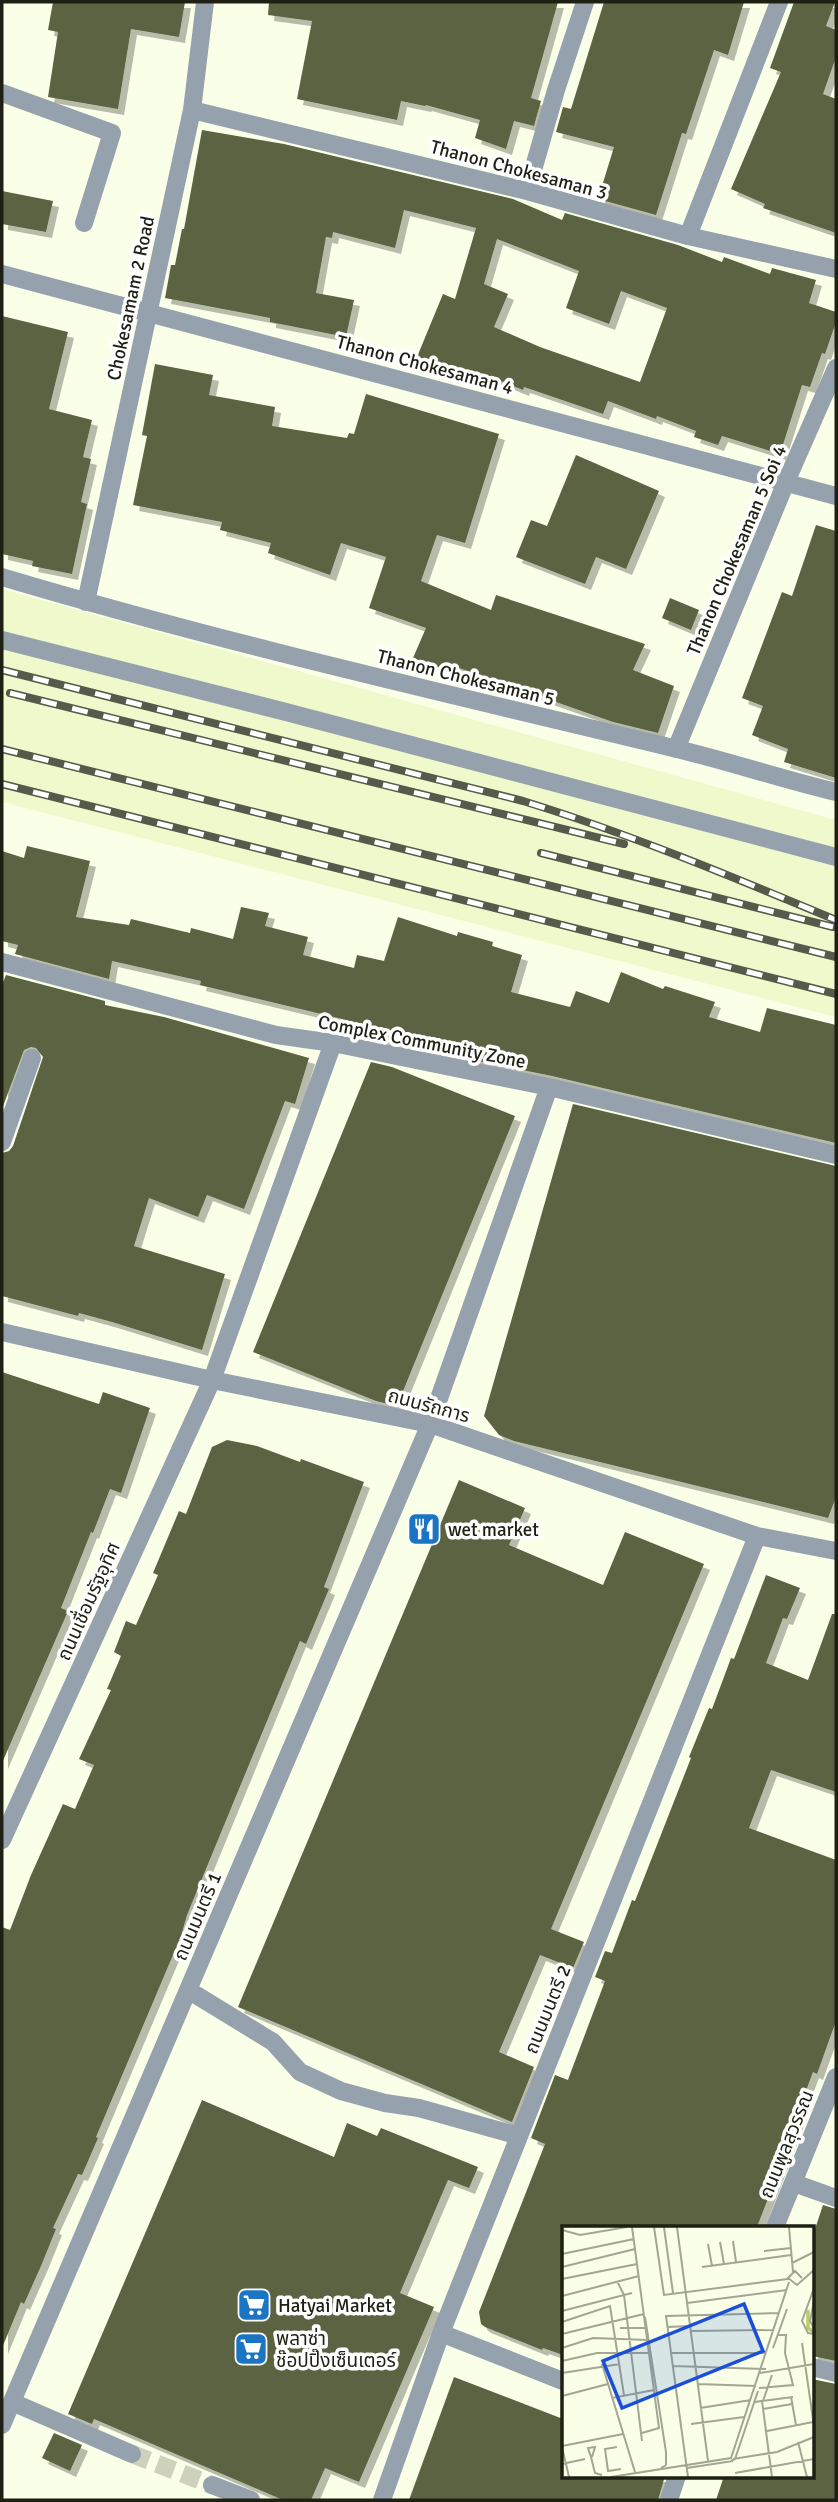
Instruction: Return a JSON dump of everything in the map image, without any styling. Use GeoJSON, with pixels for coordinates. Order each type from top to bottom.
{"type":"FeatureCollection","features":[{"type":"Feature","properties":{"kind":"street","name":"Chokesamam 2 Road"},"geometry":{"type":"LineString","coordinates":[[86,602],[192,110],[205,2]]}},
{"type":"Feature","properties":{"kind":"street"},"geometry":{"type":"LineString","coordinates":[[527,191],[585,2]]}},
{"type":"Feature","properties":{"kind":"street"},"geometry":{"type":"LineString","coordinates":[[688,236],[779,2]]}},
{"type":"Feature","properties":{"kind":"street"},"geometry":{"type":"LineString","coordinates":[[2,93],[112,132],[84,223]]}},
{"type":"Feature","properties":{"kind":"street","name":"Thanon Chokesaman 3"},"geometry":{"type":"LineString","coordinates":[[192,110],[527,191],[688,236],[836,269]]}},
{"type":"Feature","properties":{"kind":"street","name":"Thanon Chokesaman 4"},"geometry":{"type":"LineString","coordinates":[[2,274],[836,496]]}},
{"type":"Feature","properties":{"kind":"street","name":"Thanon Chokesaman 5 Soi 4"},"geometry":{"type":"LineString","coordinates":[[676,749],[836,368]]}},
{"type":"Feature","properties":{"kind":"street","name":"Thanon Chokesaman 5"},"geometry":{"type":"LineString","coordinates":[[2,577],[86,602],[441,694],[676,749],[836,792]]}},
{"type":"Feature","properties":{"kind":"street"},"geometry":{"type":"LineString","coordinates":[[2,640],[836,857]]}},
{"type":"Feature","properties":{"kind":"street","name":"Complex Community Zone"},"geometry":{"type":"LineString","coordinates":[[2,962],[276,1035],[333,1043],[549,1087],[836,1155]]}},
{"type":"Feature","properties":{"kind":"street","name":"ถนนเชื่อมรัฐอุทิศ"},"geometry":{"type":"LineString","coordinates":[[2,1840],[212,1380],[333,1043]]}},
{"type":"Feature","properties":{"kind":"street"},"geometry":{"type":"LineString","coordinates":[[2,1142],[32,1058]]}},
{"type":"Feature","properties":{"kind":"street","name":"ถนนมนตรี 1"},"geometry":{"type":"LineString","coordinates":[[2,2425],[430,1424],[549,1087]]}},
{"type":"Feature","properties":{"kind":"street","name":"ถนนรัถการ"},"geometry":{"type":"LineString","coordinates":[[2,1332],[212,1380],[430,1424],[757,1536],[835,1548]]}},
{"type":"Feature","properties":{"kind":"street","name":"ถนนมนตรี 2"},"geometry":{"type":"LineString","coordinates":[[382,2500],[441,2333],[757,1536]]}},
{"type":"Feature","properties":{"kind":"street"},"geometry":{"type":"LineString","coordinates":[[188,1990],[273,2042],[300,2072],[341,2091],[385,2103],[419,2108],[519,2136]]}},
{"type":"Feature","properties":{"kind":"street","name":"ถนนพูลสุวรรณ"},"geometry":{"type":"LineString","coordinates":[[775,2226],[836,2077]]}},
{"type":"Feature","properties":{"kind":"street"},"geometry":{"type":"LineString","coordinates":[[794,2183],[836,2197]]}},
{"type":"Feature","properties":{"kind":"street"},"geometry":{"type":"LineString","coordinates":[[441,2333],[562,2381]]}},
{"type":"Feature","properties":{"kind":"street"},"geometry":{"type":"LineString","coordinates":[[814,2368],[836,2373]]}},
{"type":"Feature","properties":{"kind":"street"},"geometry":{"type":"LineString","coordinates":[[12,2402],[132,2454]]}},
{"type":"Feature","properties":{"kind":"street"},"geometry":{"type":"LineString","coordinates":[[669,2500],[676,2478]]}},
{"type":"Feature","properties":{"kind":"street"},"geometry":{"type":"LineString","coordinates":[[212,2485],[251,2500]]}},
{"type":"Feature","properties":{"kind":"shaded area"},"geometry":{"type":"Polygon","coordinates":[[[2,589],[836,820],[836,1017],[2,802],[2,589]]]}},
{"type":"Feature","properties":{"kind":"building"},"geometry":{"type":"Polygon","coordinates":[[[53,2],[185,2],[179,37],[131,29],[118,109],[48,97],[58,32],[48,30],[53,2]]]}},
{"type":"Feature","properties":{"kind":"building"},"geometry":{"type":"Polygon","coordinates":[[[269,2],[558,2],[531,98],[541,101],[534,126],[514,121],[506,149],[475,138],[480,120],[426,105],[401,101],[397,120],[297,99],[312,21],[268,15],[269,2]]]}},
{"type":"Feature","properties":{"kind":"building"},"geometry":{"type":"Polygon","coordinates":[[[604,2],[744,2],[728,55],[714,50],[686,134],[682,133],[656,215],[598,199],[614,147],[556,132],[563,107],[571,109],[604,2]]]}},
{"type":"Feature","properties":{"kind":"building"},"geometry":{"type":"Polygon","coordinates":[[[794,2],[835,2],[826,26],[836,30],[836,57],[823,94],[836,99],[836,233],[763,208],[765,204],[731,189],[781,72],[770,68],[794,2]]]}},
{"type":"Feature","properties":{"kind":"building"},"geometry":{"type":"Polygon","coordinates":[[[202,130],[284,144],[513,199],[562,220],[565,213],[678,245],[722,262],[724,257],[770,274],[772,268],[816,280],[809,303],[836,312],[836,322],[810,387],[802,385],[780,454],[722,436],[718,445],[694,437],[696,431],[608,401],[603,414],[524,387],[523,390],[476,371],[473,380],[417,357],[443,294],[455,299],[476,228],[404,210],[395,248],[333,232],[332,238],[326,237],[316,293],[354,300],[346,337],[270,322],[270,318],[165,298],[171,265],[175,265],[202,130]],[[497,239],[484,284],[508,294],[494,327],[540,347],[640,382],[667,308],[621,291],[609,324],[566,308],[579,271],[497,239]]]}},
{"type":"Feature","properties":{"kind":"building"},"geometry":{"type":"Polygon","coordinates":[[[2,191],[53,201],[46,232],[2,224],[2,191]]]}},
{"type":"Feature","properties":{"kind":"building"},"geometry":{"type":"Polygon","coordinates":[[[2,316],[68,332],[49,409],[92,420],[83,457],[91,459],[81,502],[87,504],[72,574],[32,566],[33,561],[2,554],[2,316]]]}},
{"type":"Feature","properties":{"kind":"building"},"geometry":{"type":"Polygon","coordinates":[[[155,364],[213,375],[209,395],[275,407],[272,426],[347,438],[349,433],[354,434],[366,394],[499,434],[465,543],[437,535],[421,581],[491,610],[496,595],[645,644],[633,670],[674,686],[658,733],[613,722],[459,668],[456,675],[413,658],[426,628],[369,608],[386,557],[341,543],[330,575],[268,553],[271,543],[220,530],[222,522],[133,505],[147,436],[142,435],[155,364]]]}},
{"type":"Feature","properties":{"kind":"building"},"geometry":{"type":"Polygon","coordinates":[[[576,455],[659,491],[626,569],[596,557],[585,584],[516,557],[531,520],[547,526],[576,455]]]}},
{"type":"Feature","properties":{"kind":"building"},"geometry":{"type":"Polygon","coordinates":[[[816,525],[836,531],[836,778],[784,762],[788,749],[752,735],[763,706],[742,698],[782,592],[792,596],[816,525]]]}},
{"type":"Feature","properties":{"kind":"building"},"geometry":{"type":"Polygon","coordinates":[[[670,598],[699,610],[691,630],[662,618],[670,598]]]}},
{"type":"Feature","properties":{"kind":"building"},"geometry":{"type":"Polygon","coordinates":[[[27,846],[90,861],[76,917],[129,925],[131,919],[190,933],[191,928],[233,939],[241,907],[269,913],[265,926],[308,937],[303,955],[354,968],[357,955],[384,961],[398,917],[457,936],[458,932],[493,942],[492,946],[522,955],[511,992],[570,1007],[576,991],[609,1003],[621,972],[663,989],[665,986],[715,1002],[709,1017],[760,1032],[767,1008],[836,1025],[836,1143],[552,1076],[379,1041],[384,1029],[200,985],[201,981],[112,961],[109,979],[15,954],[18,945],[2,941],[2,851],[24,858],[27,846]]]}},
{"type":"Feature","properties":{"kind":"building"},"geometry":{"type":"Polygon","coordinates":[[[6,975],[105,1001],[105,1005],[164,1017],[309,1058],[295,1104],[285,1101],[244,1209],[207,1195],[198,1217],[149,1198],[134,1246],[225,1274],[202,1350],[79,1313],[78,1316],[2,1296],[2,1153],[13,1146],[43,1057],[36,1048],[24,1050],[2,1109],[2,985],[6,975]]]}},
{"type":"Feature","properties":{"kind":"building"},"geometry":{"type":"Polygon","coordinates":[[[371,1062],[392,1067],[515,1116],[397,1406],[376,1401],[253,1352],[371,1062]]]}},
{"type":"Feature","properties":{"kind":"building"},"geometry":{"type":"Polygon","coordinates":[[[573,1104],[836,1166],[836,1497],[828,1518],[514,1441],[499,1435],[484,1416],[573,1104]]]}},
{"type":"Feature","properties":{"kind":"building"},"geometry":{"type":"Polygon","coordinates":[[[2,1372],[99,1404],[103,1392],[150,1408],[121,1493],[110,1489],[93,1533],[91,1532],[61,1608],[68,1611],[2,1763],[2,1372]]]}},
{"type":"Feature","properties":{"kind":"building"},"geometry":{"type":"Polygon","coordinates":[[[227,1440],[257,1446],[300,1462],[301,1459],[364,1482],[324,1587],[329,1589],[306,1644],[300,1641],[187,1915],[181,1936],[96,2137],[98,2138],[82,2175],[78,2174],[53,2228],[56,2229],[41,2266],[24,2304],[21,2302],[2,2348],[2,1927],[10,1930],[63,1804],[75,1809],[94,1765],[79,1759],[111,1690],[107,1689],[121,1656],[114,1652],[126,1621],[136,1625],[158,1575],[153,1573],[179,1511],[186,1514],[212,1447],[227,1440]]]}},
{"type":"Feature","properties":{"kind":"building"},"geometry":{"type":"Polygon","coordinates":[[[459,1480],[525,1508],[509,1545],[603,1585],[625,1532],[704,1564],[551,1929],[584,1942],[573,1968],[540,1955],[499,2052],[534,2067],[512,2122],[238,2007],[459,1480]]]}},
{"type":"Feature","properties":{"kind":"building"},"geometry":{"type":"Polygon","coordinates":[[[766,1575],[800,1588],[787,1619],[783,1618],[766,1663],[808,1680],[832,1614],[836,1614],[836,1792],[771,1770],[749,1828],[836,1860],[836,2021],[817,2074],[813,2072],[798,2112],[801,2113],[757,2226],[562,2226],[562,2355],[543,2348],[542,2350],[485,2327],[481,2324],[479,2312],[545,2144],[531,2138],[555,2075],[568,2080],[605,1981],[595,1977],[605,1951],[612,1953],[632,1900],[635,1901],[709,1708],[712,1709],[731,1658],[734,1659],[766,1575]]]}},
{"type":"Feature","properties":{"kind":"building","name":"Hatyai Market"},"geometry":{"type":"Polygon","coordinates":[[[202,2100],[334,2157],[347,2123],[377,2136],[381,2128],[478,2167],[469,2188],[448,2180],[400,2293],[434,2307],[359,2482],[325,2468],[311,2500],[283,2500],[94,2419],[92,2424],[68,2414],[202,2100]]]}},
{"type":"Feature","properties":{"kind":"building"},"geometry":{"type":"Polygon","coordinates":[[[823,2205],[836,2209],[836,2361],[814,2356],[814,2232],[823,2205]]]}},
{"type":"Feature","properties":{"kind":"building"},"geometry":{"type":"Polygon","coordinates":[[[454,2377],[562,2419],[562,2478],[664,2478],[658,2500],[409,2500],[454,2377]]]}},
{"type":"Feature","properties":{"kind":"building"},"geometry":{"type":"Polygon","coordinates":[[[814,2379],[836,2384],[836,2500],[716,2500],[723,2478],[814,2478],[814,2379]]]}},
{"type":"Feature","properties":{"kind":"building"},"geometry":{"type":"Polygon","coordinates":[[[54,2433],[82,2445],[70,2471],[42,2458],[54,2433]]]}},
{"type":"Feature","properties":{"kind":"tunnel"},"geometry":{"type":"LineString","coordinates":[[132,2454],[212,2485]]}},
{"type":"Feature","properties":{"kind":"railway"},"geometry":{"type":"LineString","coordinates":[[2,670],[523,801],[642,842],[836,920]]}},
{"type":"Feature","properties":{"kind":"railway"},"geometry":{"type":"LineString","coordinates":[[10,693],[624,844]]}},
{"type":"Feature","properties":{"kind":"railway"},"geometry":{"type":"LineString","coordinates":[[2,749],[836,957]]}},
{"type":"Feature","properties":{"kind":"railway"},"geometry":{"type":"LineString","coordinates":[[2,784],[836,994]]}},
{"type":"Feature","properties":{"kind":"railway"},"geometry":{"type":"LineString","coordinates":[[541,853],[833,927]]}},
{"type":"Feature","properties":{"kind":"place","name":"wet market"},"geometry":{"type":"Point","coordinates":[424,1529]}},
{"type":"Feature","properties":{"kind":"place","name":"Hatyai Market"},"geometry":{"type":"Point","coordinates":[254,2305]}},
{"type":"Feature","properties":{"kind":"place","name":"พลาซ่า ช๊อปปิ๊งเซ็นเตอร์"},"geometry":{"type":"Point","coordinates":[251,2349]}}]}
